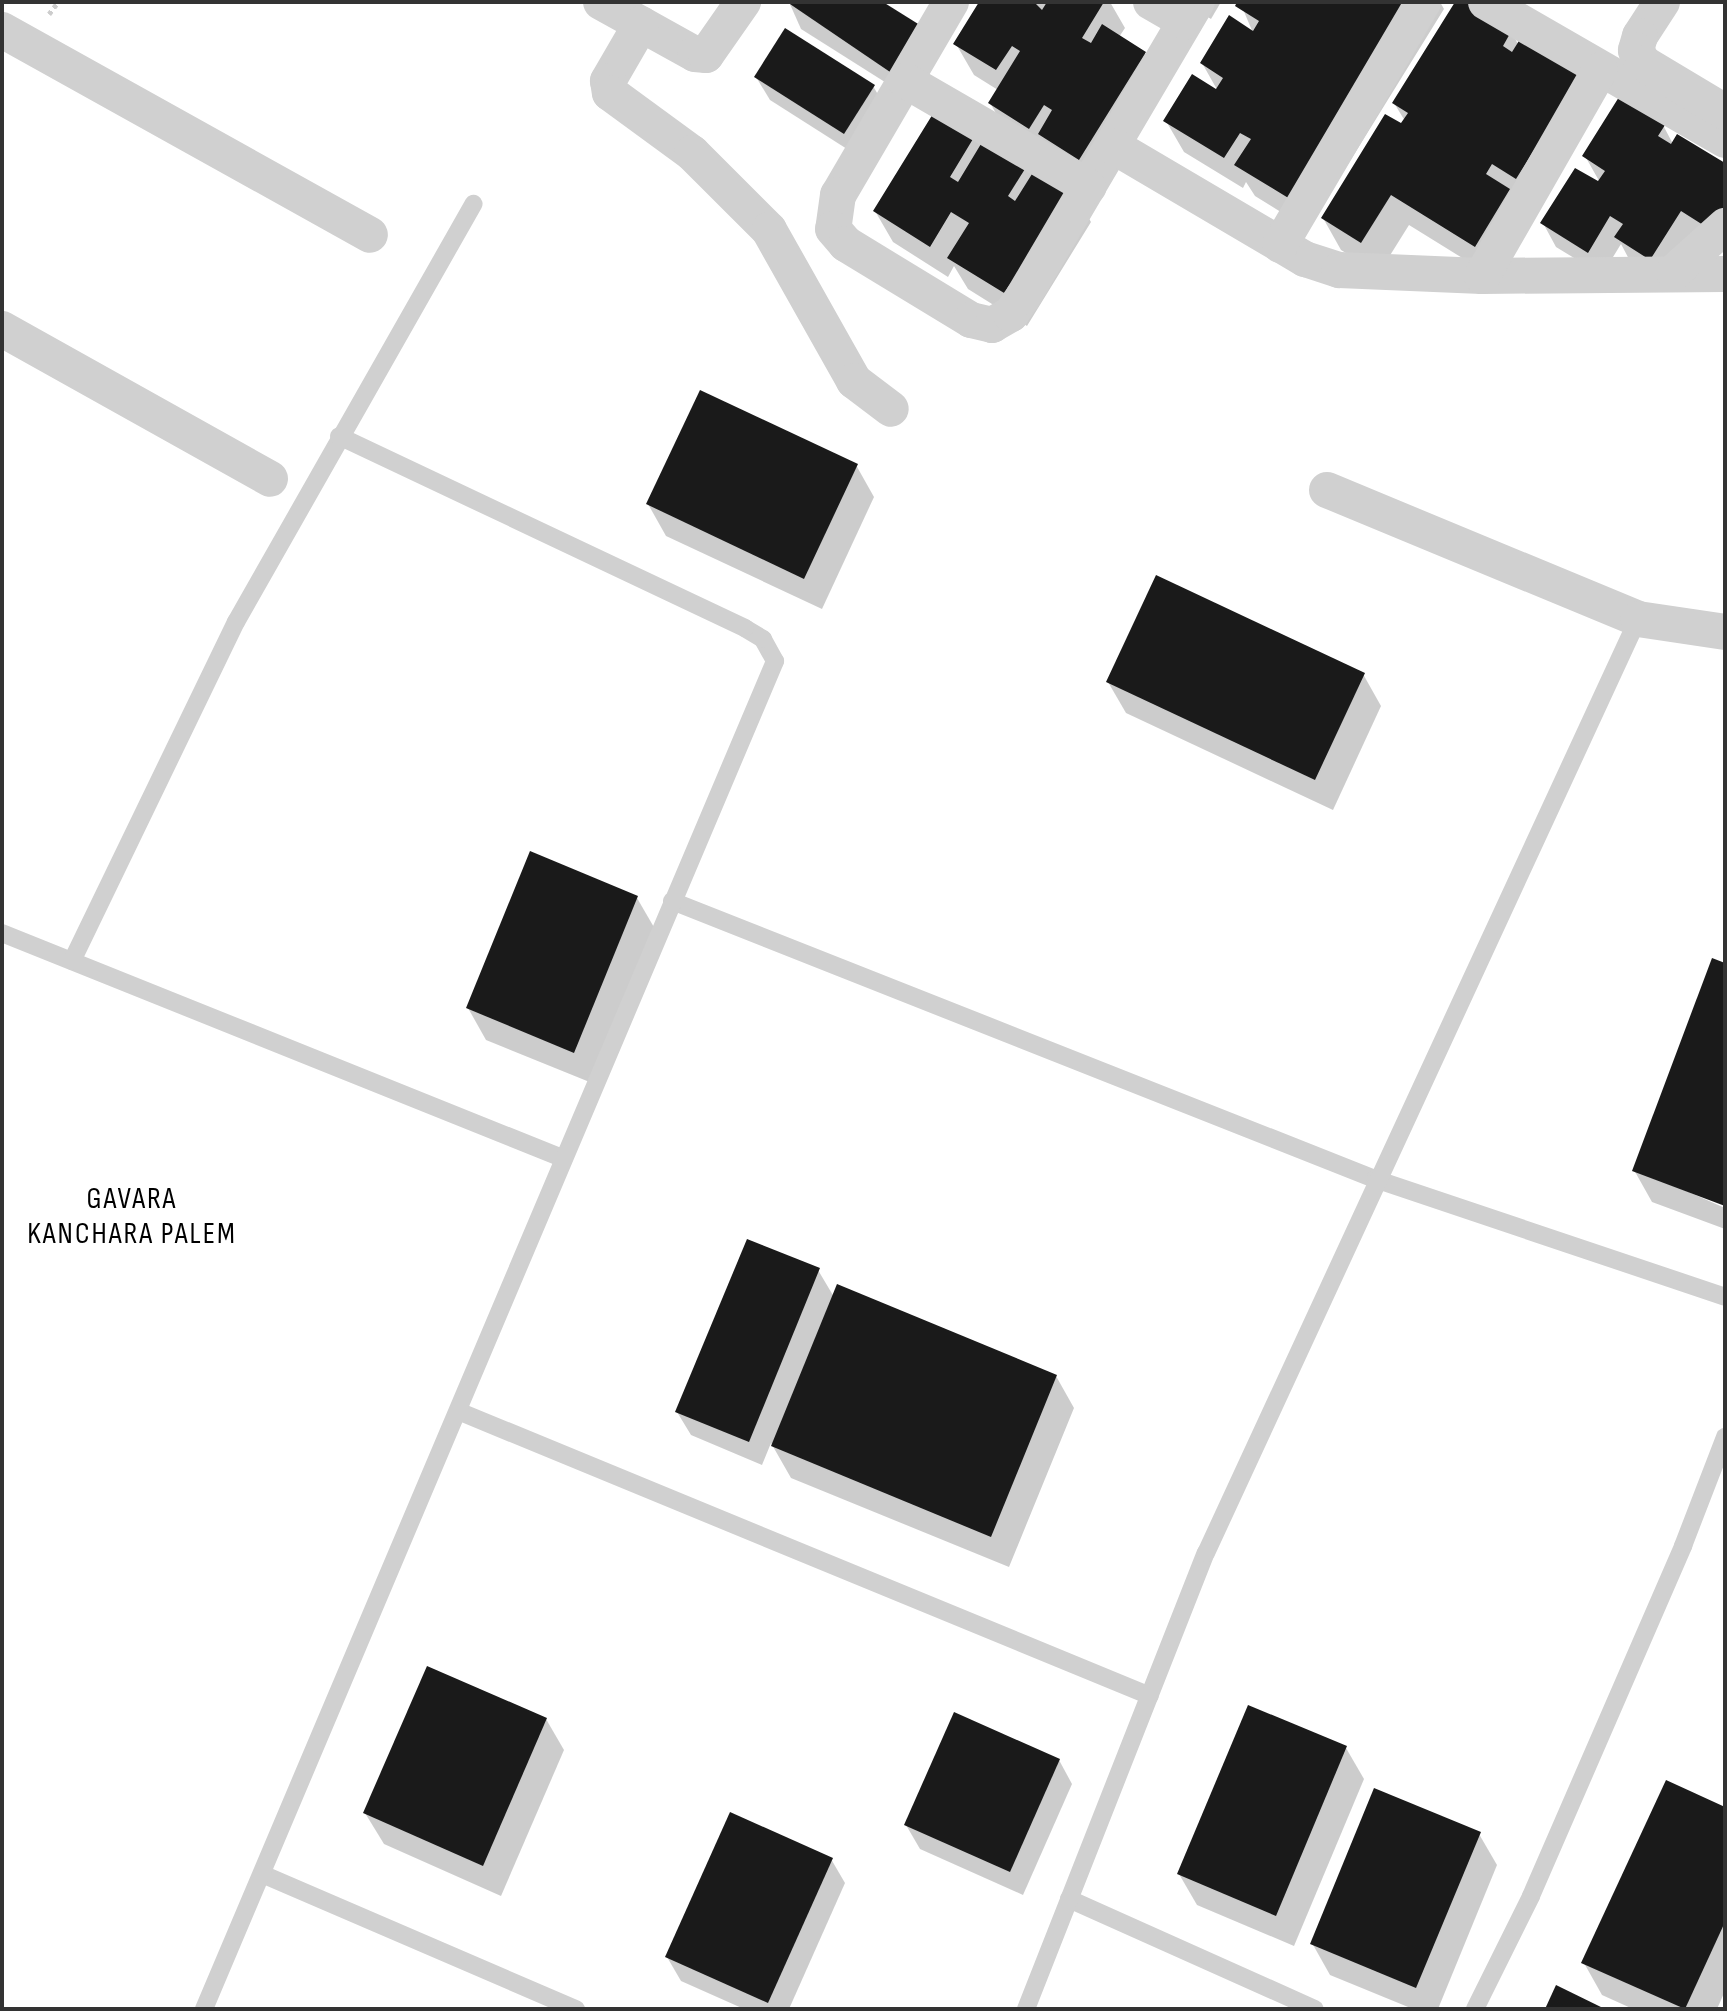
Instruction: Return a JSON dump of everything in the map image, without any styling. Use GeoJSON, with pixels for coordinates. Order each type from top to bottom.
{"type":"FeatureCollection","features":[{"type":"Feature","properties":{"kind":"street"},"geometry":{"type":"LineString","coordinates":[[601,2],[706,55],[743,2]]}},
{"type":"Feature","properties":{"kind":"street"},"geometry":{"type":"LineString","coordinates":[[951,2],[838,195],[833,229],[846,244],[971,320],[992,325],[1011,314],[1191,12],[1151,2]]}},
{"type":"Feature","properties":{"kind":"street"},"geometry":{"type":"LineString","coordinates":[[1280,245],[1423,2]]}},
{"type":"Feature","properties":{"kind":"street"},"geometry":{"type":"LineString","coordinates":[[1486,2],[1600,70],[1723,114]]}},
{"type":"Feature","properties":{"kind":"street"},"geometry":{"type":"LineString","coordinates":[[1662,2],[1636,50],[1643,63],[1723,114]]}},
{"type":"Feature","properties":{"kind":"street"},"geometry":{"type":"LineString","coordinates":[[641,24],[608,81],[610,93],[692,153],[760,219],[854,381],[891,409]]}},
{"type":"Feature","properties":{"kind":"street"},"geometry":{"type":"LineString","coordinates":[[2,30],[370,235]]}},
{"type":"Feature","properties":{"kind":"street"},"geometry":{"type":"LineString","coordinates":[[1482,276],[1600,70]]}},
{"type":"Feature","properties":{"kind":"street"},"geometry":{"type":"LineString","coordinates":[[906,81],[1089,187]]}},
{"type":"Feature","properties":{"kind":"street"},"geometry":{"type":"LineString","coordinates":[[1113,146],[1280,245],[1339,270],[1482,276],[1674,272],[1725,274]]}},
{"type":"Feature","properties":{"kind":"street"},"geometry":{"type":"LineString","coordinates":[[1674,272],[1725,226]]}},
{"type":"Feature","properties":{"kind":"street"},"geometry":{"type":"LineString","coordinates":[[2,329],[270,479]]}},
{"type":"Feature","properties":{"kind":"street"},"geometry":{"type":"LineString","coordinates":[[1327,490],[1638,619],[1725,632]]}},
{"type":"Feature","properties":{"kind":"lane"},"geometry":{"type":"LineString","coordinates":[[72,961],[236,622],[473,204]]}},
{"type":"Feature","properties":{"kind":"lane"},"geometry":{"type":"LineString","coordinates":[[204,2009],[775,661],[763,639],[339,436]]}},
{"type":"Feature","properties":{"kind":"lane"},"geometry":{"type":"LineString","coordinates":[[1026,2009],[1206,1553],[1375,1179],[1638,619]]}},
{"type":"Feature","properties":{"kind":"lane"},"geometry":{"type":"LineString","coordinates":[[672,901],[1375,1179],[1725,1297]]}},
{"type":"Feature","properties":{"kind":"lane"},"geometry":{"type":"LineString","coordinates":[[2,933],[562,1158]]}},
{"type":"Feature","properties":{"kind":"lane"},"geometry":{"type":"LineString","coordinates":[[458,1411],[1150,1696]]}},
{"type":"Feature","properties":{"kind":"lane"},"geometry":{"type":"LineString","coordinates":[[1475,2009],[1538,1881],[1725,1437]]}},
{"type":"Feature","properties":{"kind":"lane"},"geometry":{"type":"LineString","coordinates":[[262,1874],[576,2009]]}},
{"type":"Feature","properties":{"kind":"lane"},"geometry":{"type":"LineString","coordinates":[[1069,1899],[1315,2009]]}},
{"type":"Feature","properties":{"kind":"building"},"geometry":{"type":"Polygon","coordinates":[[[787,2],[883,2],[923,27],[893,74],[787,2]]]}},
{"type":"Feature","properties":{"kind":"building"},"geometry":{"type":"Polygon","coordinates":[[[979,2],[1034,2],[1042,10],[1047,2],[1104,2],[1082,38],[1091,43],[1102,24],[1146,52],[1079,160],[1038,134],[1052,110],[1044,105],[1029,129],[988,103],[1020,51],[1012,46],[996,70],[953,44],[979,2]]]}},
{"type":"Feature","properties":{"kind":"building"},"geometry":{"type":"Polygon","coordinates":[[[1237,2],[1412,2],[1290,199],[1234,165],[1251,139],[1240,133],[1224,158],[1163,121],[1192,74],[1216,89],[1223,78],[1200,63],[1229,15],[1253,31],[1259,21],[1235,6],[1237,2]]]}},
{"type":"Feature","properties":{"kind":"building"},"geometry":{"type":"Polygon","coordinates":[[[1455,2],[1468,2],[1512,30],[1503,46],[1512,52],[1522,36],[1582,73],[1516,179],[1492,164],[1486,174],[1510,189],[1475,247],[1391,195],[1361,243],[1321,218],[1385,114],[1401,123],[1408,113],[1392,103],[1455,2]]]}},
{"type":"Feature","properties":{"kind":"building"},"geometry":{"type":"Polygon","coordinates":[[[785,28],[875,85],[844,134],[754,77],[785,28]]]}},
{"type":"Feature","properties":{"kind":"building"},"geometry":{"type":"Polygon","coordinates":[[[1619,97],[1665,125],[1658,136],[1671,144],[1677,134],[1725,163],[1725,206],[1711,230],[1681,211],[1650,260],[1614,237],[1623,224],[1610,216],[1588,253],[1540,223],[1575,168],[1598,181],[1605,171],[1582,156],[1619,97]]]}},
{"type":"Feature","properties":{"kind":"building"},"geometry":{"type":"Polygon","coordinates":[[[939,104],[979,129],[950,177],[958,182],[987,134],[1030,161],[1008,196],[1015,201],[1037,166],[1075,189],[1009,296],[947,258],[969,223],[951,212],[930,247],[873,211],[939,104]]]}},
{"type":"Feature","properties":{"kind":"building"},"geometry":{"type":"Polygon","coordinates":[[[700,390],[858,464],[804,579],[646,504],[700,390]]]}},
{"type":"Feature","properties":{"kind":"building"},"geometry":{"type":"Polygon","coordinates":[[[1156,575],[1365,673],[1315,780],[1106,682],[1156,575]]]}},
{"type":"Feature","properties":{"kind":"building"},"geometry":{"type":"Polygon","coordinates":[[[530,851],[638,896],[574,1053],[466,1008],[530,851]]]}},
{"type":"Feature","properties":{"kind":"building"},"geometry":{"type":"Polygon","coordinates":[[[1712,958],[1725,963],[1725,1206],[1632,1171],[1712,958]]]}},
{"type":"Feature","properties":{"kind":"building"},"geometry":{"type":"Polygon","coordinates":[[[747,1239],[820,1268],[749,1442],[675,1412],[747,1239]]]}},
{"type":"Feature","properties":{"kind":"building"},"geometry":{"type":"Polygon","coordinates":[[[837,1284],[1057,1375],[991,1537],[771,1446],[837,1284]]]}},
{"type":"Feature","properties":{"kind":"building"},"geometry":{"type":"Polygon","coordinates":[[[427,1666],[547,1718],[483,1866],[363,1813],[427,1666]]]}},
{"type":"Feature","properties":{"kind":"building"},"geometry":{"type":"Polygon","coordinates":[[[1248,1705],[1347,1746],[1276,1916],[1177,1874],[1248,1705]]]}},
{"type":"Feature","properties":{"kind":"building"},"geometry":{"type":"Polygon","coordinates":[[[954,1712],[1060,1759],[1010,1872],[904,1825],[954,1712]]]}},
{"type":"Feature","properties":{"kind":"building"},"geometry":{"type":"Polygon","coordinates":[[[1666,1780],[1725,1807],[1725,1922],[1685,2009],[1581,1963],[1666,1780]]]}},
{"type":"Feature","properties":{"kind":"building"},"geometry":{"type":"Polygon","coordinates":[[[1374,1788],[1481,1832],[1416,1988],[1310,1944],[1374,1788]]]}},
{"type":"Feature","properties":{"kind":"building"},"geometry":{"type":"Polygon","coordinates":[[[730,1812],[833,1858],[768,2003],[665,1957],[730,1812]]]}},
{"type":"Feature","properties":{"kind":"building"},"geometry":{"type":"Polygon","coordinates":[[[1556,1985],[1605,2009],[1545,2009],[1556,1985]]]}},
{"type":"Feature","properties":{"kind":"district","name":"GAVARA KANCHARA PALEM"},"geometry":{"type":"Point","coordinates":[132,1216]}}]}
